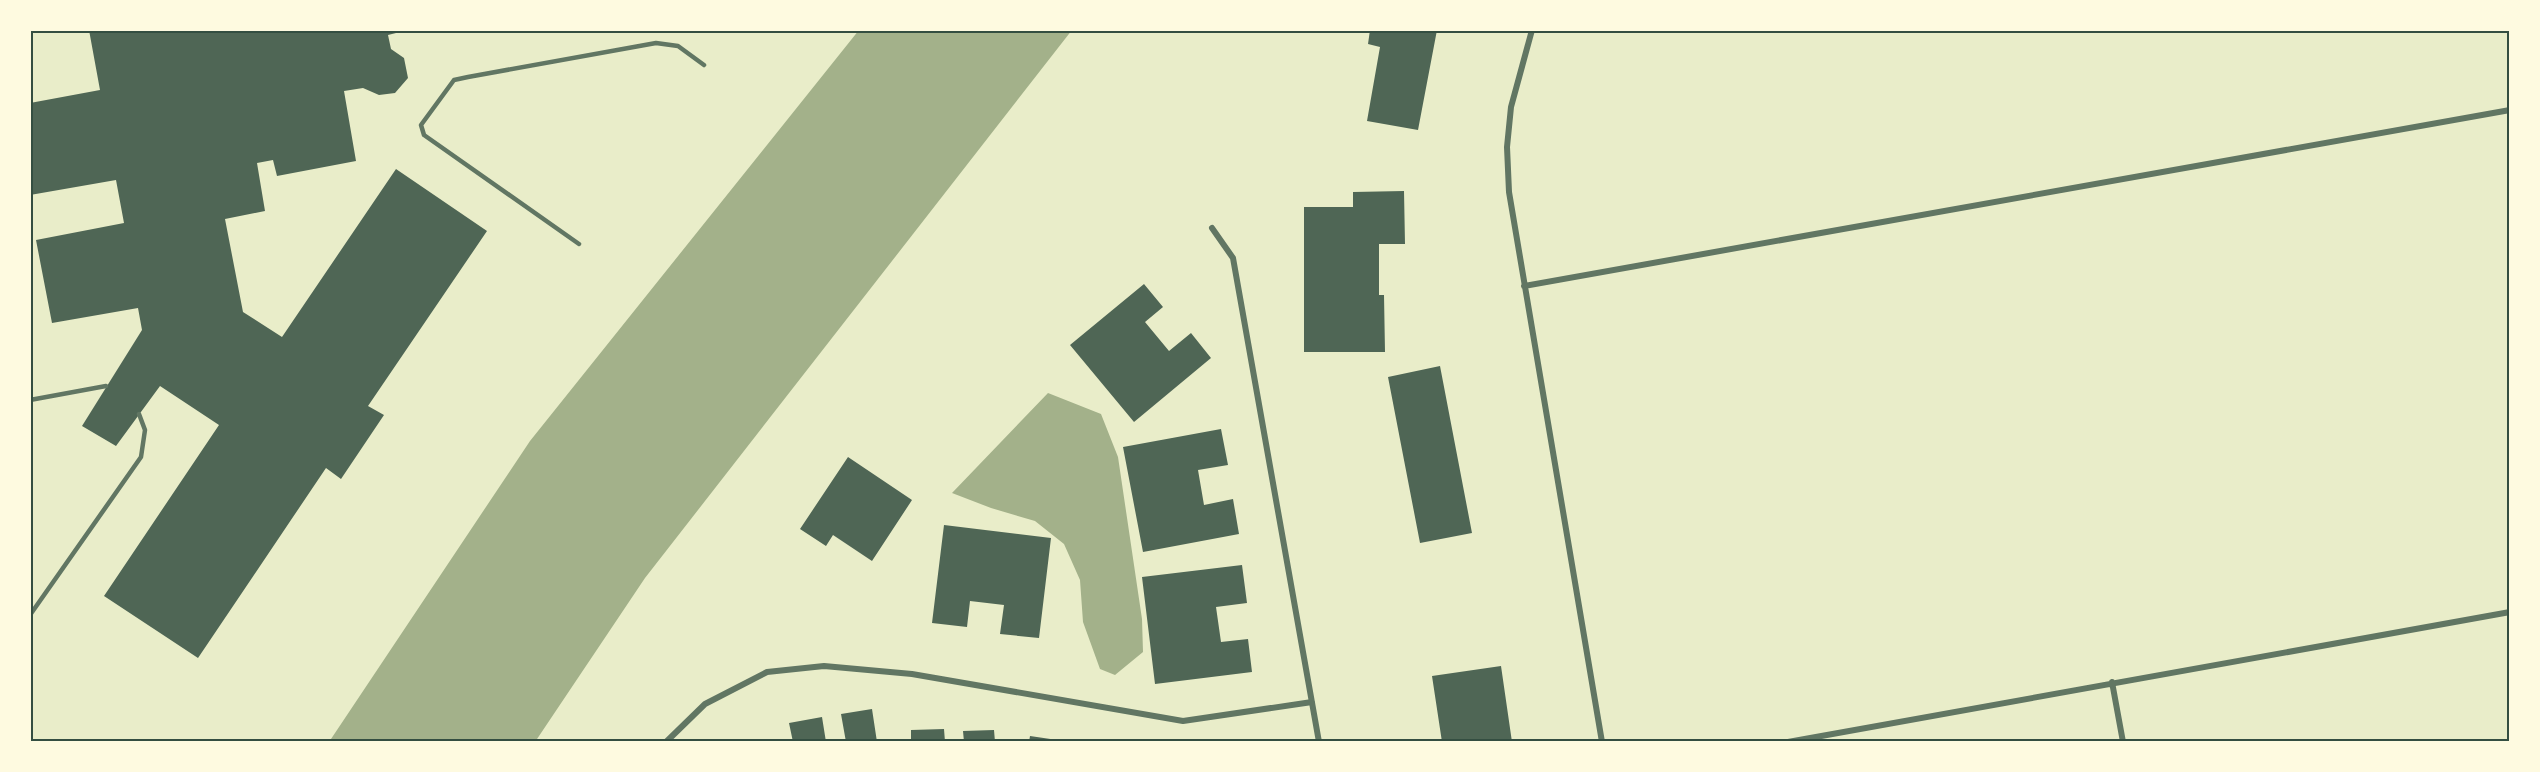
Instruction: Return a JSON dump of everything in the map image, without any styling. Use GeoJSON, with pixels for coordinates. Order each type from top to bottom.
{"type":"FeatureCollection","features":[{"type":"Feature","properties":{"kind":"street"},"geometry":{"type":"LineString","coordinates":[[1532,30],[1511,107],[1507,147],[1509,192],[1602,742]]}},
{"type":"Feature","properties":{"kind":"street"},"geometry":{"type":"LineString","coordinates":[[1524,286],[2510,110]]}},
{"type":"Feature","properties":{"kind":"street"},"geometry":{"type":"LineString","coordinates":[[1212,228],[1233,258],[1319,742]]}},
{"type":"Feature","properties":{"kind":"street"},"geometry":{"type":"LineString","coordinates":[[1788,742],[2510,612]]}},
{"type":"Feature","properties":{"kind":"street"},"geometry":{"type":"LineString","coordinates":[[666,742],[705,704],[767,672],[824,666],[912,674],[1183,721],[1312,702]]}},
{"type":"Feature","properties":{"kind":"street"},"geometry":{"type":"LineString","coordinates":[[2112,682],[2123,742]]}},
{"type":"Feature","properties":{"kind":"lane"},"geometry":{"type":"LineString","coordinates":[[579,244],[424,135],[421,125],[454,80],[468,77],[656,43],[678,46],[704,65]]}},
{"type":"Feature","properties":{"kind":"lane"},"geometry":{"type":"LineString","coordinates":[[30,400],[106,386]]}},
{"type":"Feature","properties":{"kind":"lane"},"geometry":{"type":"LineString","coordinates":[[30,615],[141,457],[145,430],[139,414]]}},
{"type":"Feature","properties":{"kind":"shaded area"},"geometry":{"type":"Polygon","coordinates":[[[859,30],[1072,30],[645,578],[535,742],[329,742],[530,441],[859,30]]]}},
{"type":"Feature","properties":{"kind":"shaded area"},"geometry":{"type":"Polygon","coordinates":[[[1048,393],[1101,414],[1118,457],[1142,619],[1143,652],[1115,675],[1100,669],[1083,622],[1080,580],[1064,544],[1035,521],[952,493],[1048,393]]]}},
{"type":"Feature","properties":{"kind":"building"},"geometry":{"type":"Polygon","coordinates":[[[89,30],[408,30],[388,35],[391,49],[404,58],[408,78],[395,93],[379,95],[363,88],[344,91],[356,161],[277,176],[273,160],[257,163],[265,211],[225,219],[243,312],[282,337],[396,169],[487,231],[368,406],[384,415],[341,479],[326,468],[198,658],[104,596],[219,425],[160,386],[116,446],[82,426],[142,330],[138,308],[52,323],[36,240],[124,223],[116,180],[30,195],[30,103],[100,90],[89,30]]]}},
{"type":"Feature","properties":{"kind":"building"},"geometry":{"type":"Polygon","coordinates":[[[1370,30],[1437,30],[1418,130],[1367,121],[1380,47],[1368,44],[1370,30]]]}},
{"type":"Feature","properties":{"kind":"building"},"geometry":{"type":"Polygon","coordinates":[[[1404,191],[1405,244],[1379,244],[1379,295],[1384,295],[1385,352],[1304,352],[1304,207],[1353,207],[1353,192],[1404,191]]]}},
{"type":"Feature","properties":{"kind":"building"},"geometry":{"type":"Polygon","coordinates":[[[1144,284],[1163,307],[1145,322],[1169,351],[1191,333],[1211,358],[1134,422],[1070,345],[1144,284]]]}},
{"type":"Feature","properties":{"kind":"building"},"geometry":{"type":"Polygon","coordinates":[[[1440,366],[1472,533],[1420,543],[1388,377],[1440,366]]]}},
{"type":"Feature","properties":{"kind":"building"},"geometry":{"type":"Polygon","coordinates":[[[1221,429],[1228,465],[1198,470],[1204,505],[1233,499],[1239,534],[1143,552],[1123,447],[1221,429]]]}},
{"type":"Feature","properties":{"kind":"building"},"geometry":{"type":"Polygon","coordinates":[[[848,457],[912,500],[872,561],[833,535],[826,546],[800,529],[848,457]]]}},
{"type":"Feature","properties":{"kind":"building"},"geometry":{"type":"Polygon","coordinates":[[[944,525],[1051,538],[1039,638],[1000,634],[1004,605],[970,601],[967,627],[932,623],[944,525]]]}},
{"type":"Feature","properties":{"kind":"building"},"geometry":{"type":"Polygon","coordinates":[[[1242,565],[1247,603],[1216,607],[1221,642],[1248,639],[1252,672],[1155,684],[1142,577],[1242,565]]]}},
{"type":"Feature","properties":{"kind":"building"},"geometry":{"type":"Polygon","coordinates":[[[1501,666],[1512,742],[1442,742],[1432,676],[1501,666]]]}},
{"type":"Feature","properties":{"kind":"building"},"geometry":{"type":"Polygon","coordinates":[[[872,709],[877,742],[846,742],[841,714],[872,709]]]}},
{"type":"Feature","properties":{"kind":"building"},"geometry":{"type":"Polygon","coordinates":[[[822,717],[826,742],[793,742],[789,723],[822,717]]]}},
{"type":"Feature","properties":{"kind":"building"},"geometry":{"type":"Polygon","coordinates":[[[944,729],[945,742],[911,742],[911,730],[944,729]]]}},
{"type":"Feature","properties":{"kind":"building"},"geometry":{"type":"Polygon","coordinates":[[[994,730],[995,742],[964,742],[963,731],[994,730]]]}},
{"type":"Feature","properties":{"kind":"building"},"geometry":{"type":"Polygon","coordinates":[[[1030,736],[1064,741],[1064,742],[1029,742],[1030,736]]]}}]}
